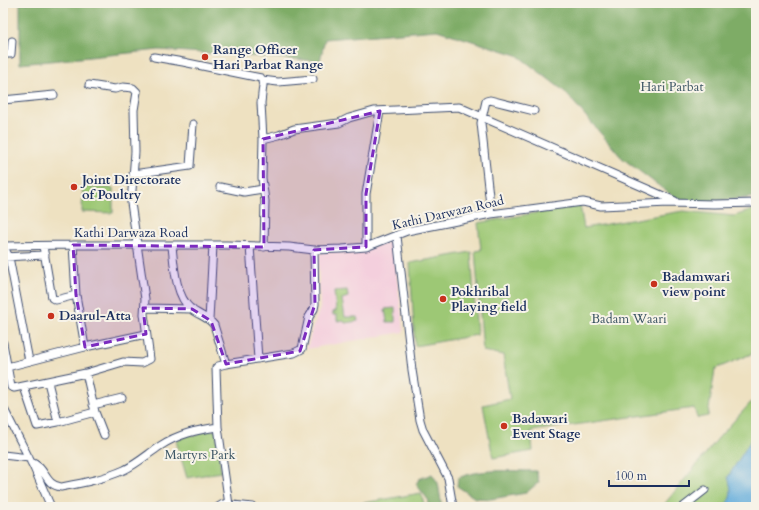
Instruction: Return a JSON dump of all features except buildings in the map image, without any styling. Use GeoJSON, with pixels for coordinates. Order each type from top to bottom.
{"type":"FeatureCollection","features":[{"type":"Feature","properties":{"kind":"street"},"geometry":{"type":"LineString","coordinates":[[3,58],[3,54],[11,54],[12,41]]}},
{"type":"Feature","properties":{"kind":"street"},"geometry":{"type":"LineString","coordinates":[[154,57],[259,78],[262,80],[278,82],[313,79]]}},
{"type":"Feature","properties":{"kind":"street"},"geometry":{"type":"LineString","coordinates":[[262,80],[261,103],[263,189],[265,201],[264,247]]}},
{"type":"Feature","properties":{"kind":"street"},"geometry":{"type":"LineString","coordinates":[[3,343],[11,387],[16,388],[86,373],[123,362],[142,363],[149,361],[150,356],[144,314],[145,299],[132,213],[136,90],[133,88],[123,87],[114,89],[89,85]]}},
{"type":"Feature","properties":{"kind":"street"},"geometry":{"type":"LineString","coordinates":[[3,100],[54,95]]}},
{"type":"Feature","properties":{"kind":"street"},"geometry":{"type":"LineString","coordinates":[[491,214],[481,123],[486,101],[534,111]]}},
{"type":"Feature","properties":{"kind":"street"},"geometry":{"type":"LineString","coordinates":[[262,139],[279,135],[294,129],[342,122],[360,115],[380,110],[459,107],[675,201]]}},
{"type":"Feature","properties":{"kind":"street"},"geometry":{"type":"LineString","coordinates":[[366,247],[366,194],[380,110]]}},
{"type":"Feature","properties":{"kind":"street"},"geometry":{"type":"LineString","coordinates":[[133,174],[190,166],[193,124]]}},
{"type":"Feature","properties":{"kind":"street"},"geometry":{"type":"LineString","coordinates":[[220,187],[244,192],[263,189]]}},
{"type":"Feature","properties":{"kind":"street","name":"Kathi Darwaza Road"},"geometry":{"type":"LineString","coordinates":[[4,246],[250,246],[289,247],[314,250],[342,250],[366,247],[408,232],[491,214],[583,202],[601,206],[669,203],[756,203]]}},
{"type":"Feature","properties":{"kind":"street"},"geometry":{"type":"LineString","coordinates":[[397,236],[412,370],[420,420],[423,430],[448,478],[453,507]]}},
{"type":"Feature","properties":{"kind":"street"},"geometry":{"type":"LineString","coordinates":[[73,245],[76,295],[85,347]]}},
{"type":"Feature","properties":{"kind":"street"},"geometry":{"type":"LineString","coordinates":[[4,246],[29,361]]}},
{"type":"Feature","properties":{"kind":"street"},"geometry":{"type":"LineString","coordinates":[[43,246],[52,298],[56,300],[76,295]]}},
{"type":"Feature","properties":{"kind":"street"},"geometry":{"type":"LineString","coordinates":[[172,246],[178,286],[186,304],[214,325],[226,364]]}},
{"type":"Feature","properties":{"kind":"street"},"geometry":{"type":"LineString","coordinates":[[209,320],[213,246]]}},
{"type":"Feature","properties":{"kind":"street"},"geometry":{"type":"LineString","coordinates":[[250,246],[258,358]]}},
{"type":"Feature","properties":{"kind":"street"},"geometry":{"type":"LineString","coordinates":[[229,505],[218,427],[215,370],[218,366],[226,364],[294,353],[302,349],[309,317],[315,304],[314,250]]}},
{"type":"Feature","properties":{"kind":"street"},"geometry":{"type":"LineString","coordinates":[[6,257],[45,255]]}},
{"type":"Feature","properties":{"kind":"street"},"geometry":{"type":"LineString","coordinates":[[145,308],[192,310]]}},
{"type":"Feature","properties":{"kind":"street"},"geometry":{"type":"LineString","coordinates":[[7,367],[85,347],[146,334]]}},
{"type":"Feature","properties":{"kind":"street"},"geometry":{"type":"LineString","coordinates":[[86,373],[94,408],[104,435]]}},
{"type":"Feature","properties":{"kind":"street"},"geometry":{"type":"LineString","coordinates":[[48,382],[58,422]]}},
{"type":"Feature","properties":{"kind":"street"},"geometry":{"type":"LineString","coordinates":[[24,387],[37,426],[58,422],[122,398]]}},
{"type":"Feature","properties":{"kind":"street"},"geometry":{"type":"LineString","coordinates":[[3,406],[30,460],[51,507]]}},
{"type":"Feature","properties":{"kind":"street"},"geometry":{"type":"LineString","coordinates":[[3,456],[30,460],[42,469],[50,483],[61,487],[96,480],[118,473],[130,467],[162,444],[180,436],[218,427]]}},
{"type":"Feature","properties":{"kind":"street"},"geometry":{"type":"LineString","coordinates":[[683,507],[705,490]]}},
{"type":"Feature","properties":{"kind":"street"},"geometry":{"type":"LineString","coordinates":[[218,507],[223,504],[253,507]]}},
{"type":"Feature","properties":{"kind":"highlighted area"},"geometry":{"type":"Polygon","coordinates":[[[380,111],[366,194],[366,247],[314,250],[315,304],[300,351],[226,364],[211,321],[192,309],[143,308],[146,334],[85,347],[76,295],[73,245],[264,247],[263,139],[380,111]]]}},
{"type":"Feature","properties":{"kind":"shaded area"},"geometry":{"type":"Polygon","coordinates":[[[394,240],[396,270],[404,332],[307,349],[312,329],[320,308],[318,257],[323,251],[362,250],[394,240]]]}},
{"type":"Feature","properties":{"kind":"green space","name":"Hari Parbat"},"geometry":{"type":"Polygon","coordinates":[[[20,3],[756,3],[756,197],[683,204],[622,158],[564,91],[517,55],[437,30],[325,39],[320,61],[159,50],[20,64],[20,3]]]}},
{"type":"Feature","properties":{"kind":"green space"},"geometry":{"type":"Polygon","coordinates":[[[90,182],[90,187],[113,188],[113,213],[82,212],[83,183],[90,182]]]}},
{"type":"Feature","properties":{"kind":"green space","name":"Badam Waari"},"geometry":{"type":"Polygon","coordinates":[[[580,205],[584,228],[683,211],[734,216],[756,209],[756,352],[715,369],[708,416],[697,418],[694,408],[531,431],[533,451],[493,458],[483,405],[510,399],[503,355],[483,351],[475,251],[481,250],[478,223],[580,205]]]}},
{"type":"Feature","properties":{"kind":"green space","name":"Pokhribal Playing field"},"geometry":{"type":"Polygon","coordinates":[[[471,252],[477,335],[415,346],[410,263],[471,252]]]}},
{"type":"Feature","properties":{"kind":"green space"},"geometry":{"type":"Polygon","coordinates":[[[347,290],[348,297],[342,299],[345,317],[357,317],[358,321],[345,323],[344,320],[337,321],[337,315],[333,315],[333,312],[336,311],[334,291],[347,290]]]}},
{"type":"Feature","properties":{"kind":"green space"},"geometry":{"type":"Polygon","coordinates":[[[395,308],[395,322],[387,322],[385,309],[395,308]]]}},
{"type":"Feature","properties":{"kind":"green space"},"geometry":{"type":"Polygon","coordinates":[[[756,397],[756,507],[662,507],[720,436],[756,397]]]}},
{"type":"Feature","properties":{"kind":"green space","name":"Martyrs Park"},"geometry":{"type":"Polygon","coordinates":[[[216,430],[221,472],[187,478],[176,441],[191,434],[194,436],[198,435],[200,432],[216,430]]]}},
{"type":"Feature","properties":{"kind":"green space"},"geometry":{"type":"Polygon","coordinates":[[[486,471],[536,471],[539,482],[526,493],[491,499],[475,498],[457,486],[458,478],[486,471]]]}},
{"type":"Feature","properties":{"kind":"green space"},"geometry":{"type":"Polygon","coordinates":[[[432,474],[438,483],[442,507],[426,507],[429,501],[416,484],[419,479],[432,474]]]}},
{"type":"Feature","properties":{"kind":"green space"},"geometry":{"type":"Polygon","coordinates":[[[421,493],[425,507],[340,507],[421,493]]]}},
{"type":"Feature","properties":{"kind":"water"},"geometry":{"type":"Polygon","coordinates":[[[756,432],[756,507],[724,507],[729,500],[731,493],[728,477],[756,432]]]}},
{"type":"Feature","properties":{"kind":"place","name":"Range Officer Hari Parbat Range"},"geometry":{"type":"Point","coordinates":[205,57]}},
{"type":"Feature","properties":{"kind":"place","name":"Joint Directorate of Poultry"},"geometry":{"type":"Point","coordinates":[74,187]}},
{"type":"Feature","properties":{"kind":"place","name":"Badamwari view point"},"geometry":{"type":"Point","coordinates":[654,284]}},
{"type":"Feature","properties":{"kind":"place","name":"Pokhribal Playing field"},"geometry":{"type":"Point","coordinates":[443,299]}},
{"type":"Feature","properties":{"kind":"place","name":"Daarul-Atta"},"geometry":{"type":"Point","coordinates":[51,316]}},
{"type":"Feature","properties":{"kind":"place","name":"Badawari Event Stage"},"geometry":{"type":"Point","coordinates":[504,426]}}]}
